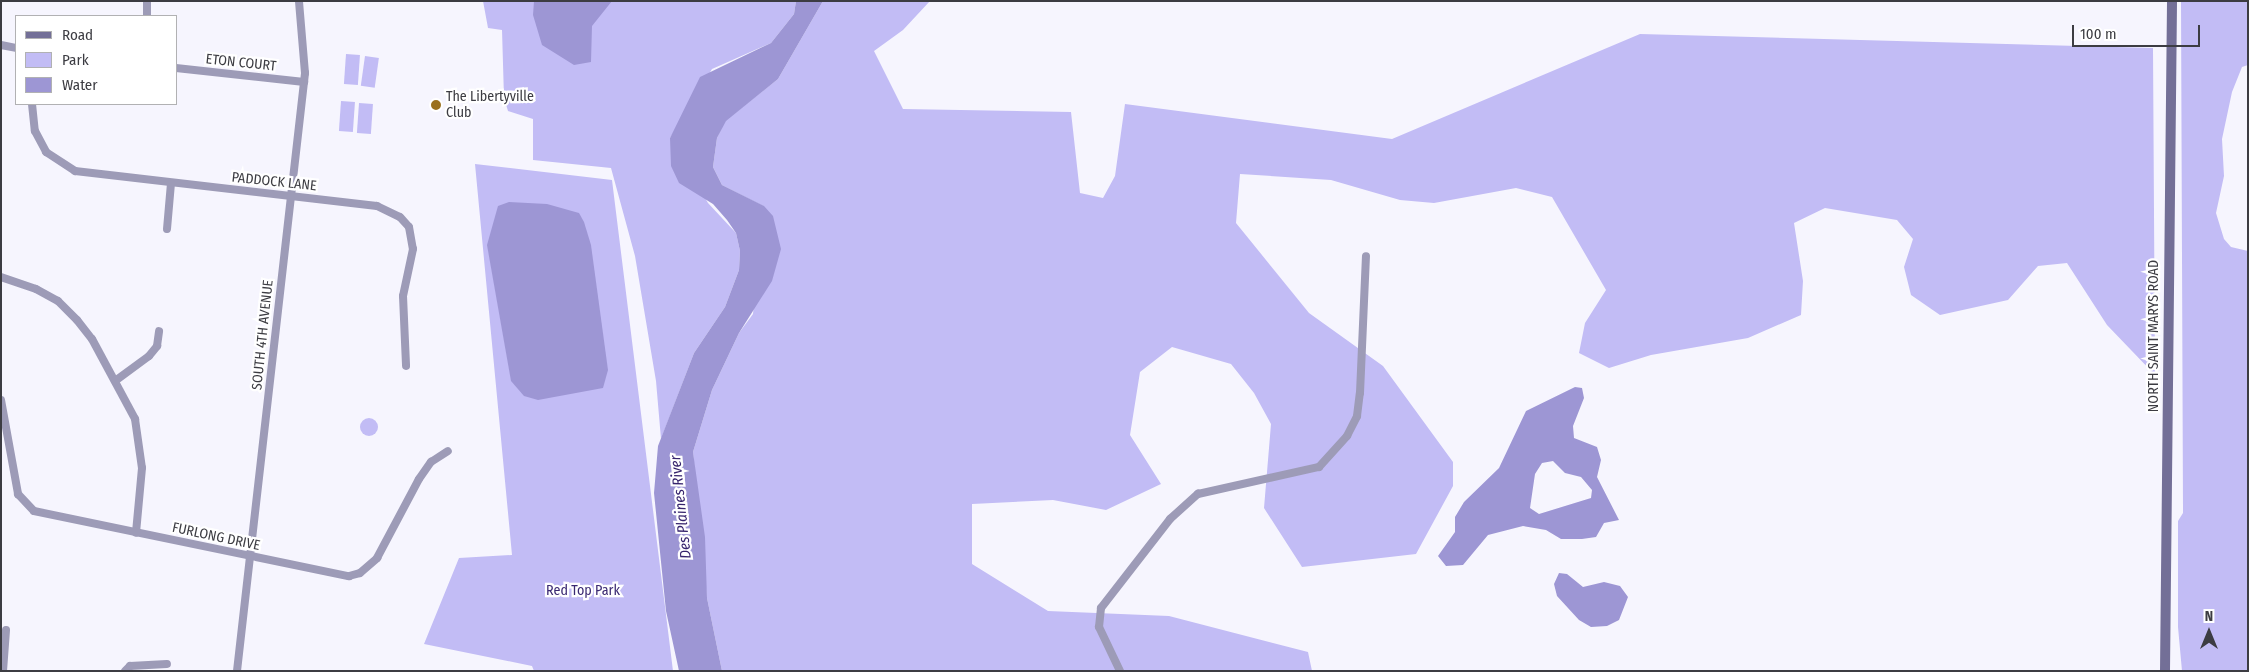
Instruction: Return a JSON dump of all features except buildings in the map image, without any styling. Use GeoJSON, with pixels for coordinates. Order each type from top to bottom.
{"type":"FeatureCollection","features":[{"type":"Feature","properties":{"kind":"main road","name":"NORTH SAINT MARYS ROAD"},"geometry":{"type":"LineString","coordinates":[[2165,671],[2172,1]]}},
{"type":"Feature","properties":{"kind":"street"},"geometry":{"type":"LineString","coordinates":[[147,1],[147,15]]}},
{"type":"Feature","properties":{"kind":"street","name":"SOUTH 4TH AVENUE"},"geometry":{"type":"LineString","coordinates":[[238,671],[304,82],[305,44],[299,1]]}},
{"type":"Feature","properties":{"kind":"street"},"geometry":{"type":"LineString","coordinates":[[1,45],[15,48]]}},
{"type":"Feature","properties":{"kind":"street","name":"ETON COURT"},"geometry":{"type":"LineString","coordinates":[[178,68],[304,82]]}},
{"type":"Feature","properties":{"kind":"street","name":"PADDOCK LANE"},"geometry":{"type":"LineString","coordinates":[[32,105],[35,131],[46,152],[64,167],[171,183],[377,206],[400,217],[409,227],[413,249],[403,296],[406,366]]}},
{"type":"Feature","properties":{"kind":"street"},"geometry":{"type":"LineString","coordinates":[[167,230],[171,183]]}},
{"type":"Feature","properties":{"kind":"street"},"geometry":{"type":"LineString","coordinates":[[1120,671],[1099,627],[1101,608],[1170,519],[1198,494],[1319,467],[1347,436],[1357,416],[1360,393],[1366,256]]}},
{"type":"Feature","properties":{"kind":"street"},"geometry":{"type":"LineString","coordinates":[[1,277],[16,280],[58,301],[92,339],[135,420],[141,444],[142,468],[136,533]]}},
{"type":"Feature","properties":{"kind":"street"},"geometry":{"type":"LineString","coordinates":[[114,381],[149,356],[157,346],[159,331]]}},
{"type":"Feature","properties":{"kind":"street","name":"FURLONG DRIVE"},"geometry":{"type":"LineString","coordinates":[[1,400],[18,494],[28,507],[46,515],[334,574],[360,573],[377,558],[430,462],[448,451]]}},
{"type":"Feature","properties":{"kind":"street"},"geometry":{"type":"LineString","coordinates":[[3,671],[6,630]]}},
{"type":"Feature","properties":{"kind":"street"},"geometry":{"type":"LineString","coordinates":[[124,671],[130,666],[167,664]]}},
{"type":"Feature","properties":{"kind":"green space"},"geometry":{"type":"Polygon","coordinates":[[[483,1],[796,1],[794,14],[771,43],[712,69],[670,138],[708,203],[736,233],[740,251],[739,270],[725,307],[694,353],[661,439],[656,381],[635,256],[611,168],[533,160],[533,119],[508,111],[504,98],[502,30],[488,28],[483,1]]]}},
{"type":"Feature","properties":{"kind":"green space"},"geometry":{"type":"Polygon","coordinates":[[[823,1],[930,1],[903,30],[874,51],[903,109],[1071,112],[1080,193],[1103,198],[1115,176],[1125,104],[1392,139],[1640,34],[2153,48],[2155,375],[2107,325],[2067,263],[2038,266],[2008,300],[1940,315],[1911,295],[1904,267],[1913,239],[1897,220],[1825,208],[1794,223],[1803,281],[1801,315],[1748,338],[1651,355],[1609,368],[1579,353],[1585,323],[1606,290],[1552,197],[1516,188],[1434,203],[1400,200],[1331,180],[1240,174],[1236,223],[1309,313],[1383,366],[1453,462],[1453,486],[1416,554],[1302,567],[1264,508],[1271,424],[1254,393],[1231,364],[1172,347],[1140,372],[1130,435],[1161,484],[1106,510],[1053,500],[972,504],[972,564],[1048,611],[1169,616],[1308,652],[1312,671],[722,671],[707,598],[693,452],[712,390],[739,333],[753,314],[763,206],[722,185],[713,167],[717,138],[725,121],[778,79],[823,1]]]}},
{"type":"Feature","properties":{"kind":"green space"},"geometry":{"type":"Polygon","coordinates":[[[2181,1],[2248,1],[2248,65],[2242,67],[2232,92],[2222,139],[2224,176],[2216,213],[2224,239],[2231,247],[2248,251],[2248,671],[2182,671],[2178,627],[2178,521],[2183,513],[2181,1]]]}},
{"type":"Feature","properties":{"kind":"green space"},"geometry":{"type":"Polygon","coordinates":[[[346,54],[360,55],[358,85],[344,84],[346,54]]]}},
{"type":"Feature","properties":{"kind":"green space"},"geometry":{"type":"Polygon","coordinates":[[[365,56],[379,58],[375,88],[361,86],[365,56]]]}},
{"type":"Feature","properties":{"kind":"green space"},"geometry":{"type":"Polygon","coordinates":[[[341,101],[355,102],[353,132],[339,131],[341,101]]]}},
{"type":"Feature","properties":{"kind":"green space"},"geometry":{"type":"Polygon","coordinates":[[[359,103],[373,104],[371,134],[357,133],[359,103]]]}},
{"type":"Feature","properties":{"kind":"green space","name":"Red Top Park"},"geometry":{"type":"Polygon","coordinates":[[[475,164],[612,180],[673,671],[534,671],[532,666],[424,644],[459,558],[512,555],[475,164]]]}},
{"type":"Feature","properties":{"kind":"green space"},"geometry":{"type":"Polygon","coordinates":[[[369,418],[375,421],[378,427],[375,433],[369,436],[363,433],[360,427],[363,421],[369,418]]]}},
{"type":"Feature","properties":{"kind":"water"},"geometry":{"type":"Polygon","coordinates":[[[534,1],[612,1],[592,26],[591,62],[574,65],[542,45],[533,15],[534,1]]]}},
{"type":"Feature","properties":{"kind":"water","name":"Des Plaines River"},"geometry":{"type":"Polygon","coordinates":[[[796,1],[823,1],[778,79],[726,121],[717,138],[713,167],[722,185],[764,206],[773,216],[781,249],[772,281],[739,333],[712,390],[693,452],[705,537],[707,598],[722,671],[679,671],[666,611],[654,493],[658,446],[694,353],[725,307],[739,270],[740,251],[736,233],[713,204],[679,183],[671,166],[670,138],[700,77],[771,43],[794,14],[796,1]]]}},
{"type":"Feature","properties":{"kind":"water"},"geometry":{"type":"Polygon","coordinates":[[[509,202],[547,204],[579,213],[584,222],[591,245],[608,370],[603,388],[538,400],[524,396],[511,381],[487,245],[498,206],[509,202]]]}},
{"type":"Feature","properties":{"kind":"water"},"geometry":{"type":"Polygon","coordinates":[[[1575,387],[1582,388],[1584,398],[1573,426],[1574,438],[1597,447],[1601,460],[1597,477],[1619,520],[1604,523],[1596,537],[1582,539],[1561,539],[1546,530],[1523,526],[1488,535],[1463,565],[1446,566],[1438,556],[1455,532],[1455,517],[1464,502],[1499,468],[1526,411],[1575,387]],[[1553,461],[1542,463],[1535,474],[1530,508],[1539,514],[1591,498],[1592,490],[1581,477],[1565,473],[1553,461]]]}},
{"type":"Feature","properties":{"kind":"water"},"geometry":{"type":"Polygon","coordinates":[[[1559,573],[1567,574],[1583,587],[1604,582],[1620,586],[1628,597],[1619,620],[1607,626],[1591,627],[1579,620],[1557,596],[1554,584],[1559,573]]]}},
{"type":"Feature","properties":{"kind":"place","name":"The Libertyville Club"},"geometry":{"type":"Point","coordinates":[436,105]}}]}
